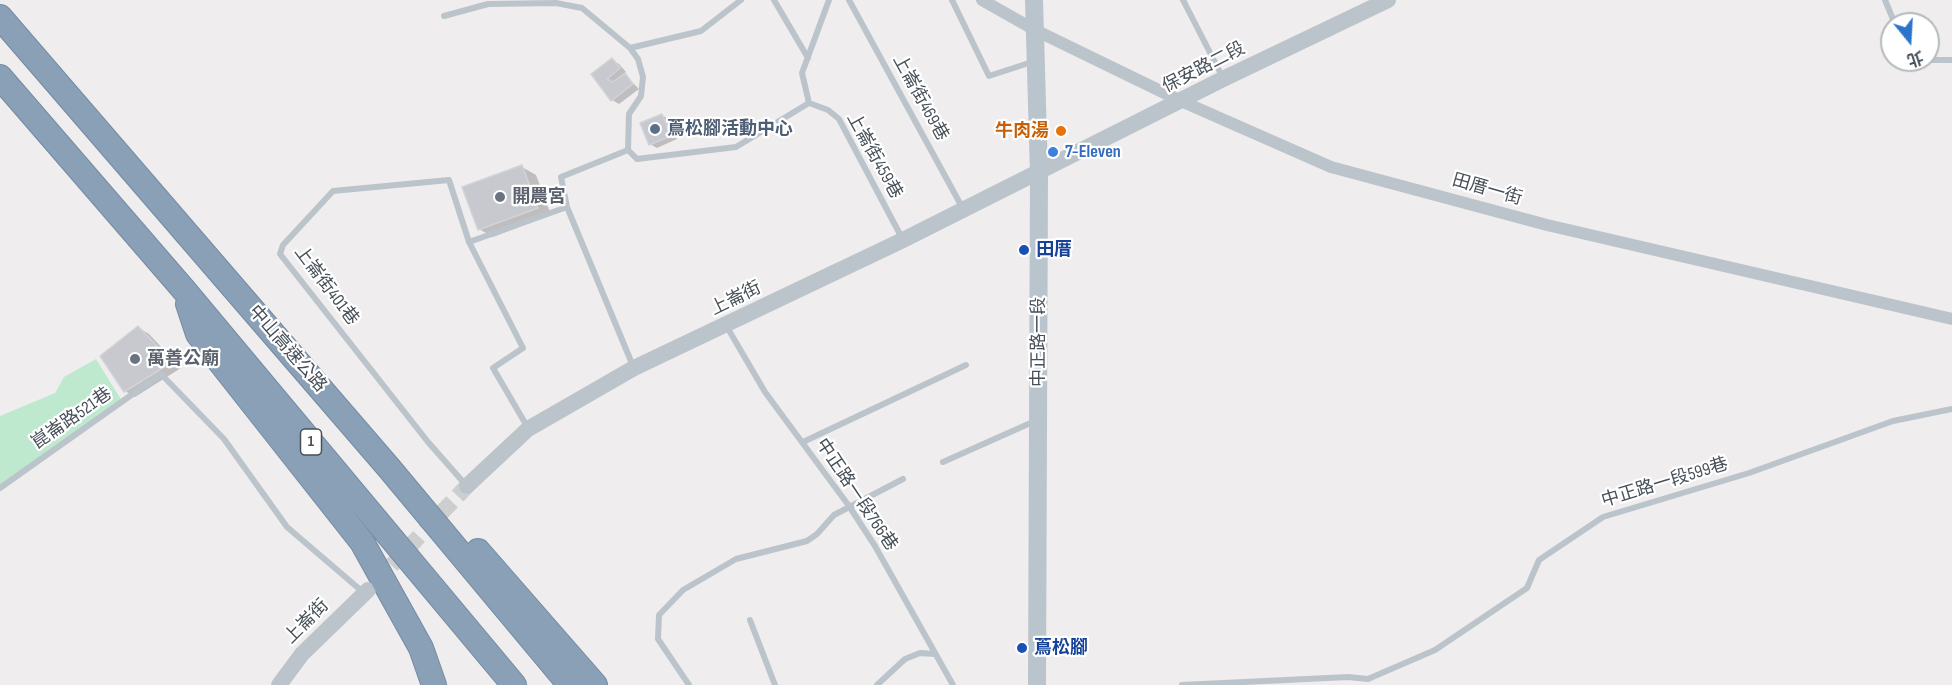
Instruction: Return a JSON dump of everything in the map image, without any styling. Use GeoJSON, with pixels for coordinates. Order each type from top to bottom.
{"type":"FeatureCollection","features":[{"type":"Feature","properties":{"kind":"highway","name":"中山高速公路"},"geometry":{"type":"LineString","coordinates":[[0,17],[389,468],[570,685]]}},
{"type":"Feature","properties":{"kind":"highway","name":"1"},"geometry":{"type":"LineString","coordinates":[[0,77],[184,290],[514,685]]}},
{"type":"Feature","properties":{"kind":"highway"},"geometry":{"type":"LineString","coordinates":[[184,290],[198,334],[362,542],[421,648],[434,685]]}},
{"type":"Feature","properties":{"kind":"highway"},"geometry":{"type":"LineString","coordinates":[[389,468],[421,485],[595,685]]}},
{"type":"Feature","properties":{"kind":"highway"},"geometry":{"type":"LineString","coordinates":[[362,542],[410,651],[416,685]]}},
{"type":"Feature","properties":{"kind":"main road","name":"中正路一段"},"geometry":{"type":"LineString","coordinates":[[1034,0],[1039,173],[1037,685]]}},
{"type":"Feature","properties":{"kind":"street","name":"田厝一街"},"geometry":{"type":"LineString","coordinates":[[982,0],[1035,30],[1181,101],[1331,167],[1547,225],[1952,319]]}},
{"type":"Feature","properties":{"kind":"street","name":"保安路二段"},"geometry":{"type":"LineString","coordinates":[[1039,173],[1223,79],[1388,0]]}},
{"type":"Feature","properties":{"kind":"street","name":"上崙街"},"geometry":{"type":"LineString","coordinates":[[467,486],[528,429],[634,368],[727,326],[1039,173]]}},
{"type":"Feature","properties":{"kind":"street","name":"上崙街"},"geometry":{"type":"LineString","coordinates":[[279,685],[302,654],[366,592]]}},
{"type":"Feature","properties":{"kind":"lane"},"geometry":{"type":"LineString","coordinates":[[630,48],[701,31],[741,0]]}},
{"type":"Feature","properties":{"kind":"lane"},"geometry":{"type":"LineString","coordinates":[[774,0],[808,58]]}},
{"type":"Feature","properties":{"kind":"lane"},"geometry":{"type":"LineString","coordinates":[[444,16],[488,2],[556,3],[582,8],[630,48],[638,59],[644,77],[641,96],[629,114],[628,150],[638,159],[736,147],[809,104],[802,73],[829,0]]}},
{"type":"Feature","properties":{"kind":"lane","name":"上崙街469巷"},"geometry":{"type":"LineString","coordinates":[[849,0],[964,210]]}},
{"type":"Feature","properties":{"kind":"lane"},"geometry":{"type":"LineString","coordinates":[[952,0],[989,76],[1035,61]]}},
{"type":"Feature","properties":{"kind":"lane"},"geometry":{"type":"LineString","coordinates":[[1183,0],[1223,79]]}},
{"type":"Feature","properties":{"kind":"lane","name":"上崙街459巷"},"geometry":{"type":"LineString","coordinates":[[809,104],[828,110],[839,118],[903,240]]}},
{"type":"Feature","properties":{"kind":"lane"},"geometry":{"type":"LineString","coordinates":[[628,150],[561,177],[567,207],[634,368]]}},
{"type":"Feature","properties":{"kind":"lane","name":"上崙街401巷"},"geometry":{"type":"LineString","coordinates":[[467,486],[428,442],[280,255],[283,244],[333,191],[449,180],[469,242],[523,348],[493,368],[528,429]]}},
{"type":"Feature","properties":{"kind":"lane"},"geometry":{"type":"LineString","coordinates":[[469,242],[567,207]]}},
{"type":"Feature","properties":{"kind":"lane","name":"中正路一段766巷"},"geometry":{"type":"LineString","coordinates":[[727,326],[765,392],[849,506],[875,546],[953,685]]}},
{"type":"Feature","properties":{"kind":"lane"},"geometry":{"type":"LineString","coordinates":[[803,442],[966,365]]}},
{"type":"Feature","properties":{"kind":"lane","name":"崑崙路521巷"},"geometry":{"type":"LineString","coordinates":[[0,488],[161,374],[224,439],[287,527],[366,592]]}},
{"type":"Feature","properties":{"kind":"lane","name":"中正路一段599巷"},"geometry":{"type":"LineString","coordinates":[[1185,684],[1348,677],[1369,682],[1435,650],[1527,588],[1539,560],[1603,517],[1749,473],[1893,421],[1952,409]]}},
{"type":"Feature","properties":{"kind":"lane"},"geometry":{"type":"LineString","coordinates":[[943,462],[1038,420]]}},
{"type":"Feature","properties":{"kind":"lane"},"geometry":{"type":"LineString","coordinates":[[689,685],[658,639],[659,615],[684,590],[736,559],[807,541],[817,534],[834,515],[903,479]]}},
{"type":"Feature","properties":{"kind":"lane"},"geometry":{"type":"LineString","coordinates":[[750,620],[775,685]]}},
{"type":"Feature","properties":{"kind":"lane"},"geometry":{"type":"LineString","coordinates":[[877,685],[904,659],[921,653],[935,654]]}},
{"type":"Feature","properties":{"kind":"green space"},"geometry":{"type":"Polygon","coordinates":[[[96,359],[122,401],[0,488],[0,416],[55,393],[64,377],[96,359]]]}},
{"type":"Feature","properties":{"kind":"building"},"geometry":{"type":"Polygon","coordinates":[[[612,58],[620,68],[607,79],[613,82],[625,73],[633,84],[611,101],[591,74],[612,58]]]}},
{"type":"Feature","properties":{"kind":"building","name":"蔦松腳活動中心"},"geometry":{"type":"Polygon","coordinates":[[[662,114],[671,136],[649,145],[640,123],[662,114]]]}},
{"type":"Feature","properties":{"kind":"building","name":"開農宮"},"geometry":{"type":"Polygon","coordinates":[[[522,165],[538,208],[478,230],[462,187],[522,165]]]}},
{"type":"Feature","properties":{"kind":"building","name":"萬善公廟"},"geometry":{"type":"Polygon","coordinates":[[[138,326],[172,362],[124,392],[100,356],[138,326]]]}},
{"type":"Feature","properties":{"kind":"tunnel"},"geometry":{"type":"LineString","coordinates":[[375,583],[467,486]]}},
{"type":"Feature","properties":{"kind":"place","name":"蔦松腳活動中心"},"geometry":{"type":"Point","coordinates":[655,129]}},
{"type":"Feature","properties":{"kind":"place","name":"牛肉湯"},"geometry":{"type":"Point","coordinates":[1061,131]}},
{"type":"Feature","properties":{"kind":"place","name":"7-Eleven"},"geometry":{"type":"Point","coordinates":[1053,152]}},
{"type":"Feature","properties":{"kind":"place","name":"開農宮"},"geometry":{"type":"Point","coordinates":[500,197]}},
{"type":"Feature","properties":{"kind":"place","name":"田厝"},"geometry":{"type":"Point","coordinates":[1024,250]}},
{"type":"Feature","properties":{"kind":"place","name":"萬善公廟"},"geometry":{"type":"Point","coordinates":[135,359]}},
{"type":"Feature","properties":{"kind":"place","name":"蔦松腳"},"geometry":{"type":"Point","coordinates":[1022,648]}}]}
